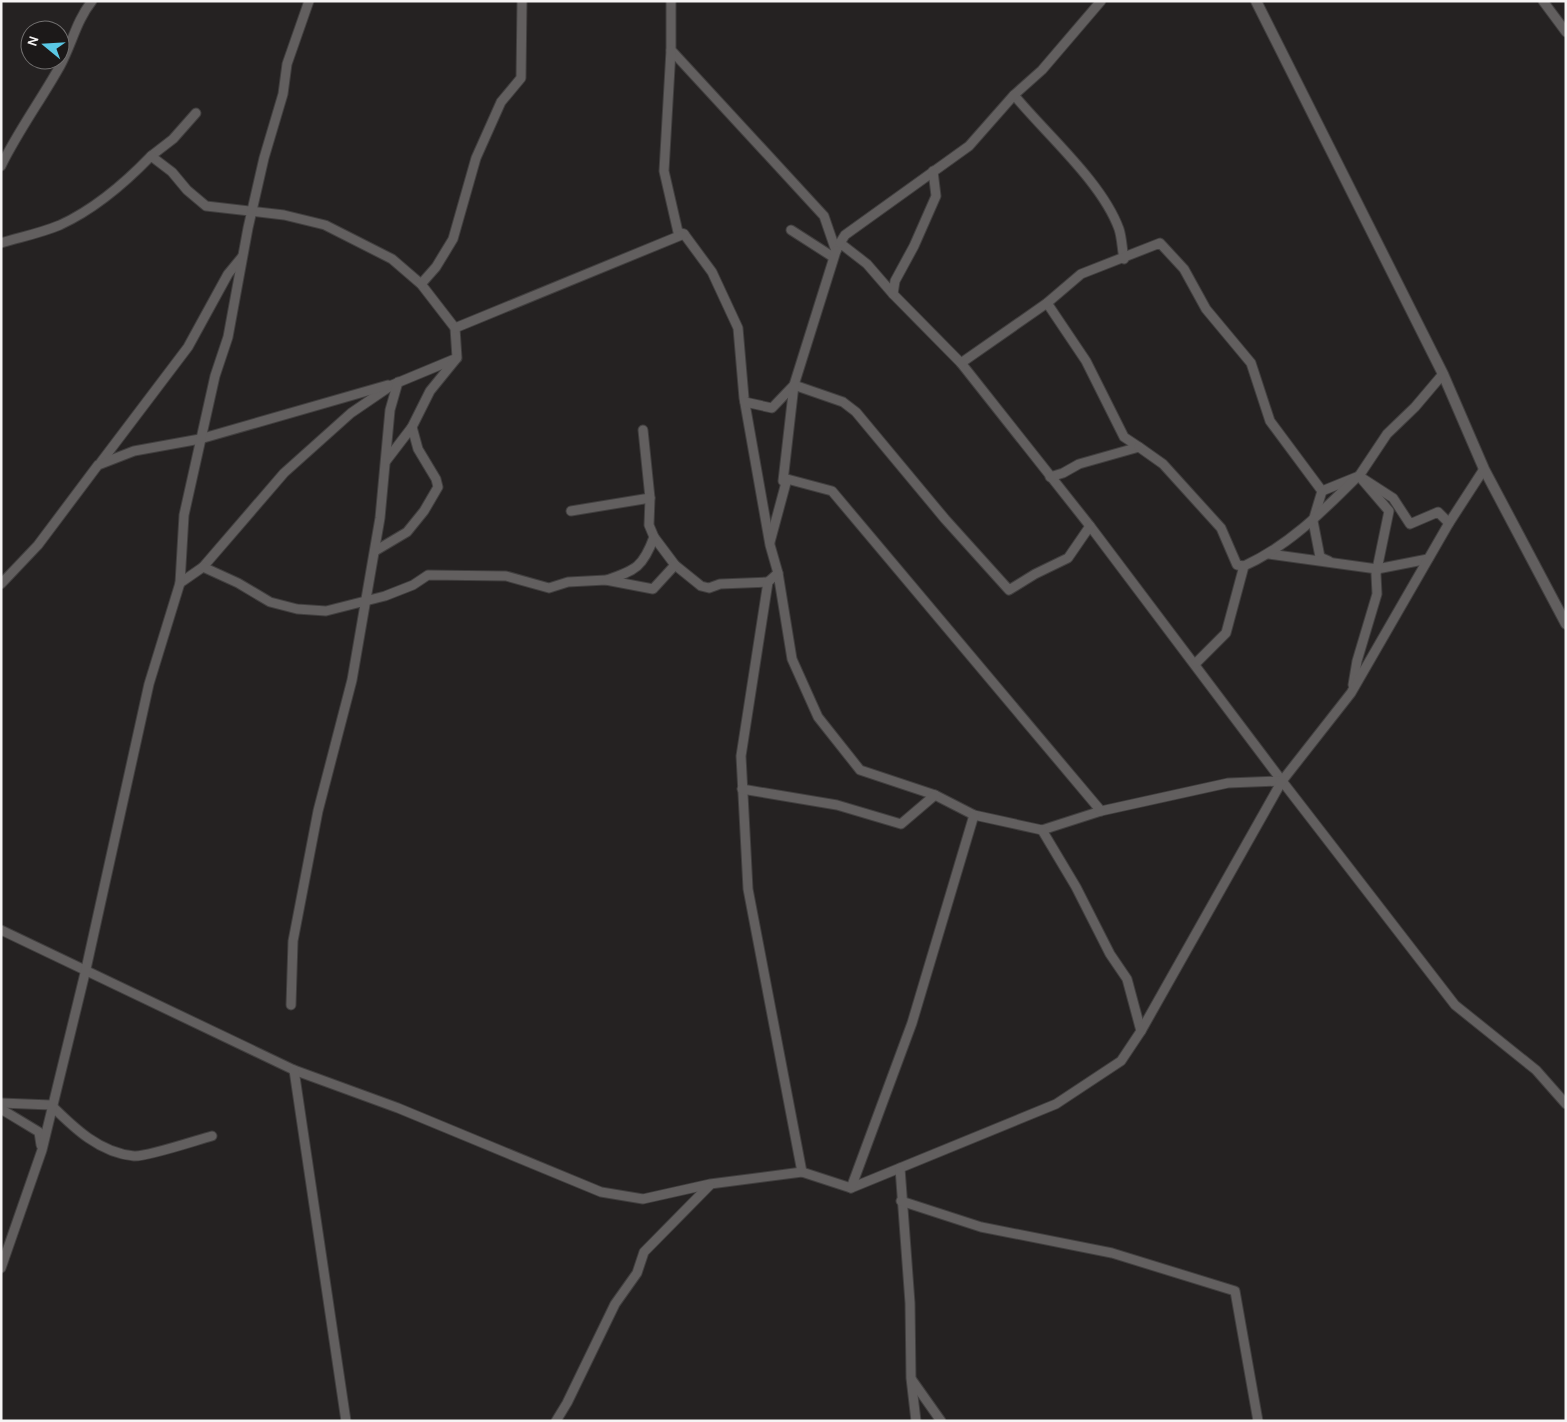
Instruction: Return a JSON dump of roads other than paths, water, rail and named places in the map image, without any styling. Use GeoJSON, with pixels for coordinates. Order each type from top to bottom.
{"type":"FeatureCollection","features":[{"type":"Feature","properties":{"kind":"street"},"geometry":{"type":"LineString","coordinates":[[1,166],[18,134],[51,82],[64,58],[77,24],[92,1]]}},
{"type":"Feature","properties":{"kind":"street"},"geometry":{"type":"LineString","coordinates":[[1,1268],[42,1150],[51,1105],[86,969],[149,684],[180,582],[184,515],[215,376],[228,337],[264,158],[283,94],[287,64],[309,1]]}},
{"type":"Feature","properties":{"kind":"street"},"geometry":{"type":"LineString","coordinates":[[421,284],[436,267],[453,239],[476,158],[502,102],[521,78],[522,1]]}},
{"type":"Feature","properties":{"kind":"street"},"geometry":{"type":"LineString","coordinates":[[671,1],[671,50],[664,170],[678,232],[684,234],[712,272],[738,328],[745,402],[770,545],[778,573],[792,660],[818,717],[860,770],[935,795],[974,815],[1042,830],[1101,811],[1228,783],[1282,781]]}},
{"type":"Feature","properties":{"kind":"street"},"geometry":{"type":"LineString","coordinates":[[1101,1],[1042,70],[1014,95],[970,146],[845,234],[836,250],[794,385],[782,481],[787,479],[832,491],[1101,811]]}},
{"type":"Feature","properties":{"kind":"street"},"geometry":{"type":"LineString","coordinates":[[1256,1],[1443,374],[1484,469],[1566,624]]}},
{"type":"Feature","properties":{"kind":"street"},"geometry":{"type":"LineString","coordinates":[[1543,1],[1566,32]]}},
{"type":"Feature","properties":{"kind":"street"},"geometry":{"type":"LineString","coordinates":[[671,50],[824,216],[836,250]]}},
{"type":"Feature","properties":{"kind":"street"},"geometry":{"type":"LineString","coordinates":[[1014,95],[1083,172],[1106,202],[1119,229],[1124,259]]}},
{"type":"Feature","properties":{"kind":"street"},"geometry":{"type":"LineString","coordinates":[[1,243],[60,225],[79,214],[126,181],[151,156],[173,139],[196,113]]}},
{"type":"Feature","properties":{"kind":"street"},"geometry":{"type":"LineString","coordinates":[[151,156],[172,172],[187,190],[206,206],[284,215],[325,225],[392,259],[421,284],[455,328],[457,358],[430,391],[412,427],[386,461]]}},
{"type":"Feature","properties":{"kind":"street"},"geometry":{"type":"LineString","coordinates":[[893,294],[895,280],[914,246],[936,196],[933,171]]}},
{"type":"Feature","properties":{"kind":"street"},"geometry":{"type":"LineString","coordinates":[[791,230],[867,264],[893,294],[961,363],[1196,663],[1282,781],[1455,1005],[1536,1070],[1566,1104]]}},
{"type":"Feature","properties":{"kind":"street"},"geometry":{"type":"LineString","coordinates":[[455,328],[684,234]]}},
{"type":"Feature","properties":{"kind":"street"},"geometry":{"type":"LineString","coordinates":[[961,363],[1046,303],[1081,274],[1160,244],[1184,269],[1206,309],[1250,363],[1270,421],[1322,491]]}},
{"type":"Feature","properties":{"kind":"street"},"geometry":{"type":"LineString","coordinates":[[1,584],[38,545],[188,347],[228,274],[243,255]]}},
{"type":"Feature","properties":{"kind":"street"},"geometry":{"type":"LineString","coordinates":[[1046,303],[1086,361],[1124,436],[1163,464],[1190,492],[1220,528],[1237,565],[1244,566],[1269,554],[1314,520],[1359,476],[1386,434],[1415,407],[1443,374]]}},
{"type":"Feature","properties":{"kind":"street"},"geometry":{"type":"LineString","coordinates":[[98,465],[134,450],[200,439],[398,382],[457,358]]}},
{"type":"Feature","properties":{"kind":"street"},"geometry":{"type":"LineString","coordinates":[[291,1006],[293,941],[300,900],[318,811],[352,680],[375,551],[390,410],[398,382]]}},
{"type":"Feature","properties":{"kind":"street"},"geometry":{"type":"LineString","coordinates":[[180,582],[203,567],[284,473],[351,413],[398,382]]}},
{"type":"Feature","properties":{"kind":"street"},"geometry":{"type":"LineString","coordinates":[[745,402],[772,408],[794,385]]}},
{"type":"Feature","properties":{"kind":"street"},"geometry":{"type":"LineString","coordinates":[[794,385],[843,402],[856,412],[945,519],[1009,590],[1035,574],[1068,558],[1090,526]]}},
{"type":"Feature","properties":{"kind":"street"},"geometry":{"type":"LineString","coordinates":[[375,551],[407,532],[424,511],[438,487],[436,479],[418,450],[412,427]]}},
{"type":"Feature","properties":{"kind":"street"},"geometry":{"type":"LineString","coordinates":[[643,430],[650,498],[649,525],[654,537],[675,565],[701,586],[709,588],[720,584],[768,582]]}},
{"type":"Feature","properties":{"kind":"street"},"geometry":{"type":"LineString","coordinates":[[1050,478],[1063,474],[1079,464],[1139,447]]}},
{"type":"Feature","properties":{"kind":"street"},"geometry":{"type":"LineString","coordinates":[[1,930],[294,1070],[398,1108],[601,1192],[643,1199],[669,1195],[710,1184],[802,1172],[851,1188],[1056,1104],[1121,1061],[1141,1031],[1282,781],[1351,693],[1449,523],[1484,469]]}},
{"type":"Feature","properties":{"kind":"street"},"geometry":{"type":"LineString","coordinates":[[1322,491],[1359,476]]}},
{"type":"Feature","properties":{"kind":"street"},"geometry":{"type":"LineString","coordinates":[[1359,476],[1393,498],[1410,524],[1438,512],[1449,523]]}},
{"type":"Feature","properties":{"kind":"street"},"geometry":{"type":"LineString","coordinates":[[1351,693],[1357,661],[1377,594],[1377,569],[1389,512],[1359,476]]}},
{"type":"Feature","properties":{"kind":"street"},"geometry":{"type":"LineString","coordinates":[[770,545],[787,479]]}},
{"type":"Feature","properties":{"kind":"street"},"geometry":{"type":"LineString","coordinates":[[1322,491],[1314,520],[1320,557],[1336,565]]}},
{"type":"Feature","properties":{"kind":"street"},"geometry":{"type":"LineString","coordinates":[[571,511],[650,498]]}},
{"type":"Feature","properties":{"kind":"street"},"geometry":{"type":"LineString","coordinates":[[606,580],[630,572],[642,565],[648,556],[654,537]]}},
{"type":"Feature","properties":{"kind":"street"},"geometry":{"type":"LineString","coordinates":[[1269,554],[1336,565],[1377,569],[1428,559]]}},
{"type":"Feature","properties":{"kind":"street"},"geometry":{"type":"LineString","coordinates":[[203,567],[238,583],[270,602],[297,609],[326,611],[367,599],[385,596],[428,575],[506,576],[549,588],[568,582],[606,580],[653,589],[675,565]]}},
{"type":"Feature","properties":{"kind":"street"},"geometry":{"type":"LineString","coordinates":[[1196,663],[1226,633],[1244,566]]}},
{"type":"Feature","properties":{"kind":"street"},"geometry":{"type":"LineString","coordinates":[[778,573],[768,582],[741,756],[742,789],[748,889],[802,1172]]}},
{"type":"Feature","properties":{"kind":"street"},"geometry":{"type":"LineString","coordinates":[[742,789],[837,805],[901,824],[935,795]]}},
{"type":"Feature","properties":{"kind":"street"},"geometry":{"type":"LineString","coordinates":[[851,1188],[912,1023],[974,815]]}},
{"type":"Feature","properties":{"kind":"street"},"geometry":{"type":"LineString","coordinates":[[1042,830],[1076,887],[1110,954],[1127,979],[1141,1031]]}},
{"type":"Feature","properties":{"kind":"street"},"geometry":{"type":"LineString","coordinates":[[294,1070],[346,1421]]}},
{"type":"Feature","properties":{"kind":"street"},"geometry":{"type":"LineString","coordinates":[[1,1103],[51,1105],[75,1128],[105,1148],[136,1156],[212,1136]]}},
{"type":"Feature","properties":{"kind":"street"},"geometry":{"type":"LineString","coordinates":[[1,1110],[39,1132],[42,1150]]}},
{"type":"Feature","properties":{"kind":"street"},"geometry":{"type":"LineString","coordinates":[[900,1168],[910,1303],[911,1378],[916,1421]]}},
{"type":"Feature","properties":{"kind":"street"},"geometry":{"type":"LineString","coordinates":[[556,1421],[567,1404],[615,1304],[637,1273],[644,1252],[710,1184]]}},
{"type":"Feature","properties":{"kind":"street"},"geometry":{"type":"LineString","coordinates":[[901,1201],[981,1228],[1112,1253],[1235,1291],[1258,1421]]}},
{"type":"Feature","properties":{"kind":"street"},"geometry":{"type":"LineString","coordinates":[[911,1378],[941,1421]]}}]}
